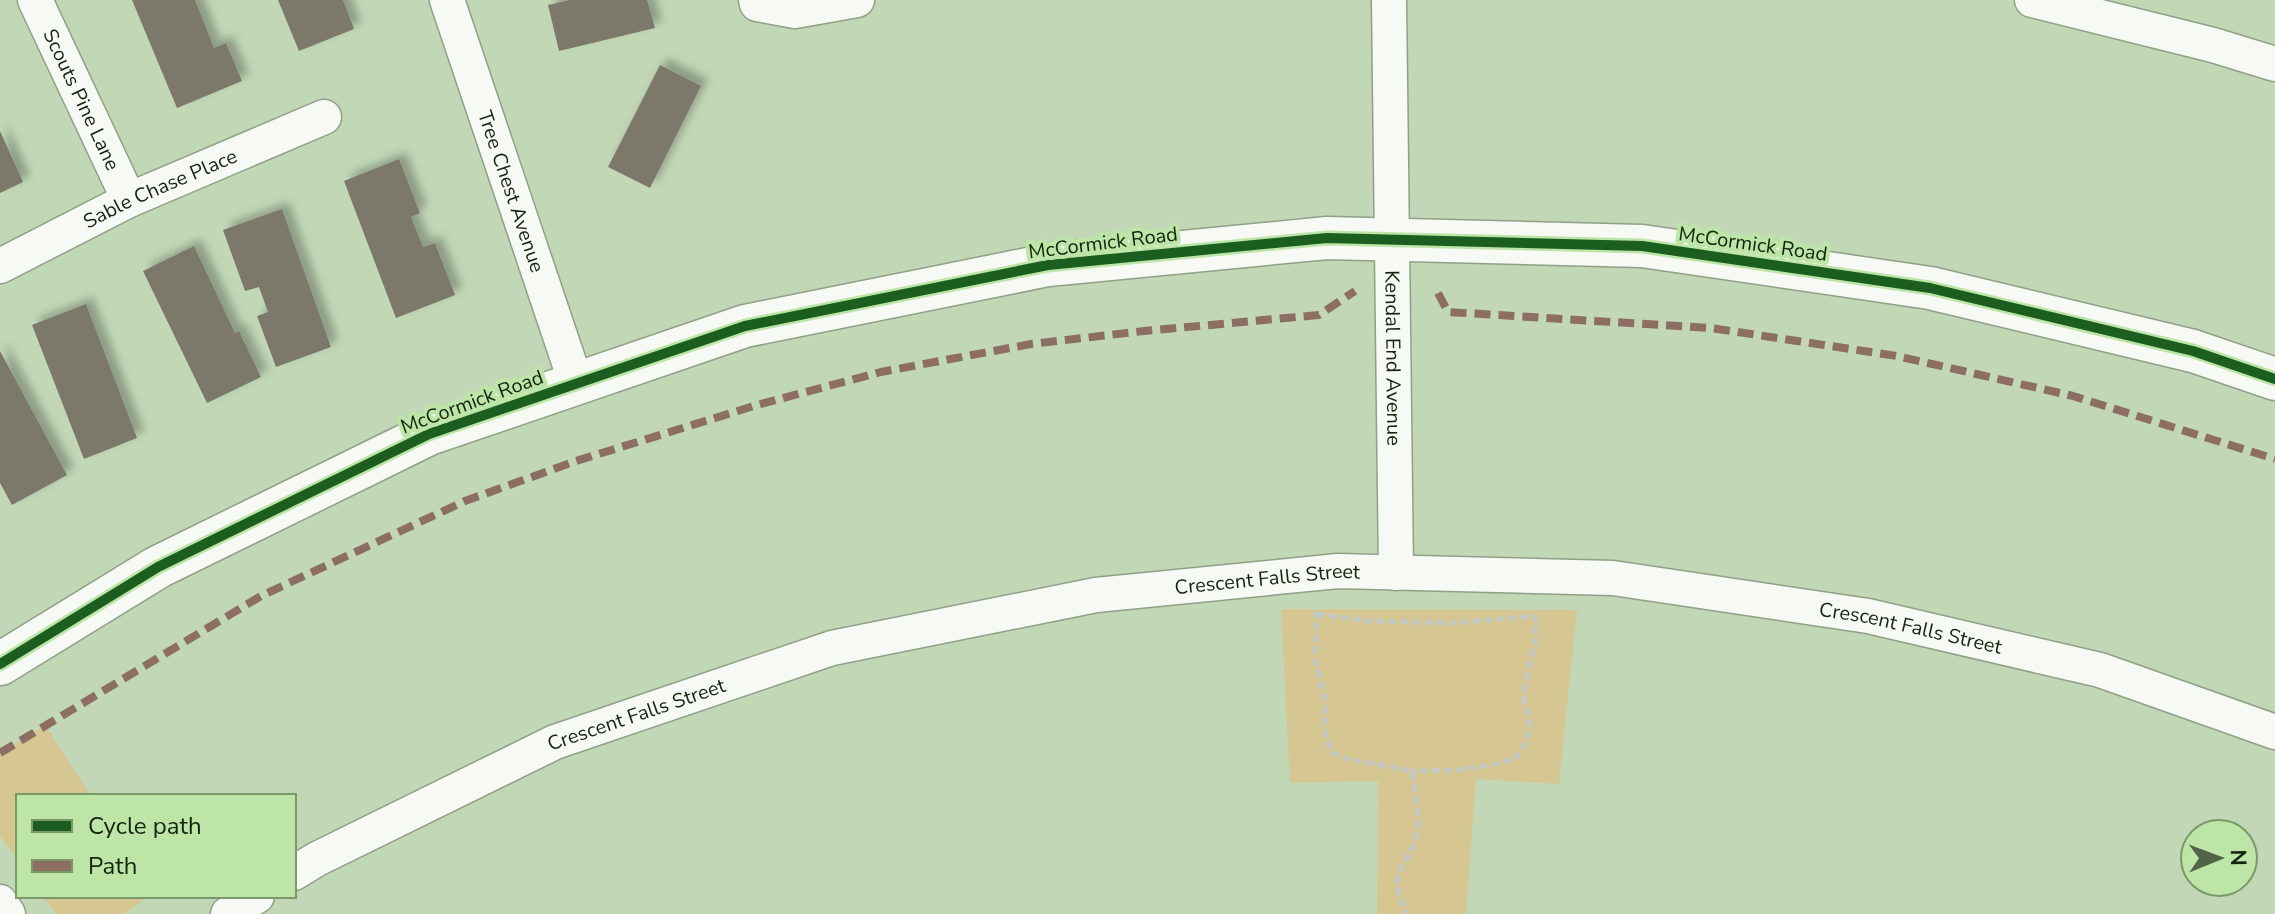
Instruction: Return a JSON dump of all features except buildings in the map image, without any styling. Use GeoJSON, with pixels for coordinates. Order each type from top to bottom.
{"type":"FeatureCollection","features":[{"type":"Feature","properties":{"kind":"street","name":"Scouts Pine Lane"},"geometry":{"type":"LineString","coordinates":[[35,0],[129,200]]}},
{"type":"Feature","properties":{"kind":"street","name":"Tree Chest Avenue"},"geometry":{"type":"LineString","coordinates":[[447,0],[576,383]]}},
{"type":"Feature","properties":{"kind":"street"},"geometry":{"type":"LineString","coordinates":[[757,2],[795,11],[857,0]]}},
{"type":"Feature","properties":{"kind":"street","name":"Kendal End Avenue"},"geometry":{"type":"LineString","coordinates":[[1389,0],[1396,573]]}},
{"type":"Feature","properties":{"kind":"street"},"geometry":{"type":"LineString","coordinates":[[2032,0],[2213,45],[2275,64]]}},
{"type":"Feature","properties":{"kind":"street","name":"Sable Chase Place"},"geometry":{"type":"LineString","coordinates":[[0,266],[129,200],[324,117]]}},
{"type":"Feature","properties":{"kind":"street","name":"McCormick Road"},"geometry":{"type":"LineString","coordinates":[[0,664],[158,567],[429,434],[745,326],[1048,265],[1327,238],[1642,246],[1930,288],[2193,351],[2275,379]]}},
{"type":"Feature","properties":{"kind":"street","name":"Crescent Falls Street"},"geometry":{"type":"LineString","coordinates":[[296,872],[555,742],[832,648],[1096,595],[1338,571],[1613,578],[1868,616],[2100,670],[2275,732]]}},
{"type":"Feature","properties":{"kind":"street"},"geometry":{"type":"LineString","coordinates":[[228,914],[254,898]]}},
{"type":"Feature","properties":{"kind":"street"},"geometry":{"type":"LineString","coordinates":[[0,902],[8,914]]}},
{"type":"Feature","properties":{"kind":"path"},"geometry":{"type":"LineString","coordinates":[[1303,607],[1317,614],[1367,621],[1453,623],[1535,616],[1535,642],[1523,695],[1530,726],[1526,743],[1517,757],[1493,765],[1457,770],[1412,771],[1343,758],[1332,752],[1326,738],[1324,696],[1315,659],[1317,614]]}},
{"type":"Feature","properties":{"kind":"path"},"geometry":{"type":"LineString","coordinates":[[1407,914],[1397,892],[1397,878],[1414,844],[1419,825],[1412,771]]}},
{"type":"Feature","properties":{"kind":"shaded area"},"geometry":{"type":"Polygon","coordinates":[[[1281,609],[1577,610],[1559,784],[1476,779],[1466,914],[1377,914],[1378,781],[1290,783],[1281,609]]]}},
{"type":"Feature","properties":{"kind":"shaded area"},"geometry":{"type":"Polygon","coordinates":[[[45,725],[90,794],[16,794],[16,858],[0,836],[0,754],[45,725]]]}},
{"type":"Feature","properties":{"kind":"shaded area"},"geometry":{"type":"Polygon","coordinates":[[[44,898],[146,898],[124,914],[56,914],[44,898]]]}},
{"type":"Feature","properties":{"kind":"marked path"},"geometry":{"type":"LineString","coordinates":[[0,753],[261,596],[465,501],[576,461],[757,405],[881,372],[1031,344],[1319,315],[1355,291]]}},
{"type":"Feature","properties":{"kind":"marked path"},"geometry":{"type":"LineString","coordinates":[[1438,293],[1448,312],[1711,328],[1897,356],[2073,396],[2275,459]]}},
{"type":"Feature","properties":{"kind":"cycle path"},"geometry":{"type":"LineString","coordinates":[[0,664],[158,567],[429,434],[745,326],[1048,265],[1327,238],[1642,246],[1930,288],[2193,351],[2275,379]]}}]}
